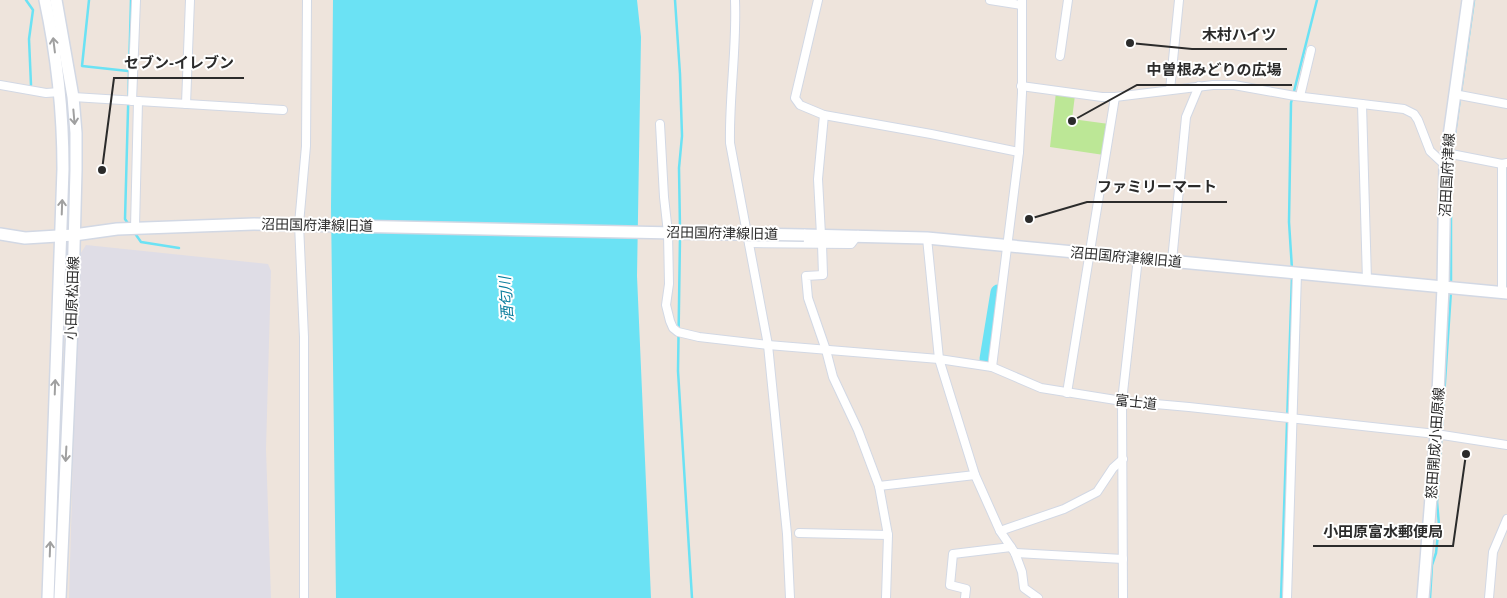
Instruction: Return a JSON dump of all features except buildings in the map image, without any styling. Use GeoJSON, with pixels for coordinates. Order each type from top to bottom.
{"type":"FeatureCollection","features":[{"type":"Feature","properties":{"kind":"main road","name":"小田原松田線"},"geometry":{"type":"LineString","coordinates":[[46,0],[60,92],[63,143],[48,598]]}},
{"type":"Feature","properties":{"kind":"main road","name":"小田原松田線"},"geometry":{"type":"LineString","coordinates":[[56,0],[73,97],[76,142],[60,598]]}},
{"type":"Feature","properties":{"kind":"main road","name":"沼田国府津線"},"geometry":{"type":"LineString","coordinates":[[1443,288],[1446,153],[1468,0]]}},
{"type":"Feature","properties":{"kind":"main road","name":"沼田国府津線旧道"},"geometry":{"type":"LineString","coordinates":[[0,234],[25,238],[188,225],[318,224],[804,235],[821,239],[858,235],[927,238],[1443,288]]}},
{"type":"Feature","properties":{"kind":"main road"},"geometry":{"type":"LineString","coordinates":[[1443,288],[1505,293]]}},
{"type":"Feature","properties":{"kind":"main road","name":"怒田開成小田原線"},"geometry":{"type":"LineString","coordinates":[[1423,598],[1436,434],[1443,288]]}},
{"type":"Feature","properties":{"kind":"street"},"geometry":{"type":"LineString","coordinates":[[135,228],[136,0]]}},
{"type":"Feature","properties":{"kind":"street"},"geometry":{"type":"LineString","coordinates":[[186,104],[190,0]]}},
{"type":"Feature","properties":{"kind":"street"},"geometry":{"type":"LineString","coordinates":[[304,598],[304,337],[299,224],[306,146],[308,0]]}},
{"type":"Feature","properties":{"kind":"street"},"geometry":{"type":"LineString","coordinates":[[735,0],[736,19],[730,143],[768,345],[787,534],[790,598]]}},
{"type":"Feature","properties":{"kind":"street"},"geometry":{"type":"LineString","coordinates":[[818,0],[795,98],[800,105],[824,115],[1019,152]]}},
{"type":"Feature","properties":{"kind":"street"},"geometry":{"type":"LineString","coordinates":[[990,0],[1022,3],[1022,86],[1019,152],[992,368]]}},
{"type":"Feature","properties":{"kind":"street"},"geometry":{"type":"LineString","coordinates":[[1060,56],[1068,0]]}},
{"type":"Feature","properties":{"kind":"street"},"geometry":{"type":"LineString","coordinates":[[1170,90],[1179,0]]}},
{"type":"Feature","properties":{"kind":"street"},"geometry":{"type":"LineString","coordinates":[[1295,96],[1311,50]]}},
{"type":"Feature","properties":{"kind":"street"},"geometry":{"type":"LineString","coordinates":[[0,85],[46,93],[60,92]]}},
{"type":"Feature","properties":{"kind":"street"},"geometry":{"type":"LineString","coordinates":[[1022,86],[1102,97],[1199,86],[1234,85],[1295,96],[1404,109],[1414,114],[1430,151],[1445,165]]}},
{"type":"Feature","properties":{"kind":"street"},"geometry":{"type":"LineString","coordinates":[[1172,261],[1186,117],[1199,86]]}},
{"type":"Feature","properties":{"kind":"street"},"geometry":{"type":"LineString","coordinates":[[1454,94],[1507,104]]}},
{"type":"Feature","properties":{"kind":"street"},"geometry":{"type":"LineString","coordinates":[[1067,393],[1115,96]]}},
{"type":"Feature","properties":{"kind":"street"},"geometry":{"type":"LineString","coordinates":[[73,97],[283,110]]}},
{"type":"Feature","properties":{"kind":"street"},"geometry":{"type":"LineString","coordinates":[[1362,104],[1367,281]]}},
{"type":"Feature","properties":{"kind":"street"},"geometry":{"type":"LineString","coordinates":[[824,115],[818,179],[823,275],[806,276],[808,298],[833,377],[858,430],[879,486],[888,535],[886,598]]}},
{"type":"Feature","properties":{"kind":"street"},"geometry":{"type":"LineString","coordinates":[[660,124],[664,197],[672,233]]}},
{"type":"Feature","properties":{"kind":"street"},"geometry":{"type":"LineString","coordinates":[[1446,153],[1504,164],[1505,293]]}},
{"type":"Feature","properties":{"kind":"street","name":"富士道"},"geometry":{"type":"LineString","coordinates":[[672,233],[666,305],[672,328],[690,336],[768,345],[939,359],[992,368],[1041,388],[1067,393],[1122,401],[1436,434],[1507,445]]}},
{"type":"Feature","properties":{"kind":"street"},"geometry":{"type":"LineString","coordinates":[[927,238],[939,359],[975,475],[1000,531],[1013,550],[1022,572],[1024,588],[1038,598]]}},
{"type":"Feature","properties":{"kind":"street"},"geometry":{"type":"LineString","coordinates":[[749,243],[821,239]]}},
{"type":"Feature","properties":{"kind":"street"},"geometry":{"type":"LineString","coordinates":[[1123,598],[1122,401],[1138,258]]}},
{"type":"Feature","properties":{"kind":"street"},"geometry":{"type":"LineString","coordinates":[[1286,598],[1292,272]]}},
{"type":"Feature","properties":{"kind":"street"},"geometry":{"type":"LineString","coordinates":[[1000,531],[1064,509],[1096,492],[1113,468],[1123,459]]}},
{"type":"Feature","properties":{"kind":"street"},"geometry":{"type":"LineString","coordinates":[[879,486],[975,475]]}},
{"type":"Feature","properties":{"kind":"street"},"geometry":{"type":"LineString","coordinates":[[1489,598],[1493,552],[1507,519]]}},
{"type":"Feature","properties":{"kind":"street"},"geometry":{"type":"LineString","coordinates":[[799,533],[888,535]]}},
{"type":"Feature","properties":{"kind":"street"},"geometry":{"type":"LineString","coordinates":[[965,598],[966,589],[950,585],[953,554],[1013,550],[1123,559]]}},
{"type":"Feature","properties":{"kind":"shaded area"},"geometry":{"type":"Polygon","coordinates":[[[86,245],[268,264],[271,271],[266,449],[271,598],[69,598],[79,256],[86,245]]]}},
{"type":"Feature","properties":{"kind":"green space"},"geometry":{"type":"Polygon","coordinates":[[[1056,92],[1075,95],[1072,119],[1109,124],[1104,155],[1050,147],[1056,92]]]}},
{"type":"Feature","properties":{"kind":"water","name":"酒匂川"},"geometry":{"type":"Polygon","coordinates":[[[333,0],[637,0],[641,37],[637,276],[651,598],[336,598],[331,207],[333,0]]]}},
{"type":"Feature","properties":{"kind":"waterway"},"geometry":{"type":"LineString","coordinates":[[26,0],[33,10],[29,39],[31,85]]}},
{"type":"Feature","properties":{"kind":"waterway"},"geometry":{"type":"LineString","coordinates":[[89,0],[82,66],[128,71]]}},
{"type":"Feature","properties":{"kind":"waterway"},"geometry":{"type":"LineString","coordinates":[[129,225],[125,219],[131,0]]}},
{"type":"Feature","properties":{"kind":"waterway"},"geometry":{"type":"LineString","coordinates":[[675,0],[682,136],[679,168],[680,229]]}},
{"type":"Feature","properties":{"kind":"waterway"},"geometry":{"type":"LineString","coordinates":[[1292,269],[1289,222],[1291,103],[1317,0]]}},
{"type":"Feature","properties":{"kind":"waterway"},"geometry":{"type":"LineString","coordinates":[[1455,133],[1474,0]]}},
{"type":"Feature","properties":{"kind":"waterway"},"geometry":{"type":"LineString","coordinates":[[1451,161],[1451,283]]}},
{"type":"Feature","properties":{"kind":"waterway"},"geometry":{"type":"LineString","coordinates":[[134,232],[141,242],[179,248]]}},
{"type":"Feature","properties":{"kind":"waterway"},"geometry":{"type":"LineString","coordinates":[[680,237],[678,371],[692,598]]}},
{"type":"Feature","properties":{"kind":"waterway"},"geometry":{"type":"LineString","coordinates":[[1281,598],[1292,277]]}},
{"type":"Feature","properties":{"kind":"waterway"},"geometry":{"type":"LineString","coordinates":[[1430,598],[1432,565],[1436,553],[1439,525],[1437,502],[1451,291]]}},
{"type":"Feature","properties":{"kind":"waterway"},"geometry":{"type":"LineString","coordinates":[[987,359],[998,292]]}},
{"type":"Feature","properties":{"kind":"place","name":"木村ハイツ"},"geometry":{"type":"Point","coordinates":[1130,43]}},
{"type":"Feature","properties":{"kind":"place","name":"中曽根みどりの広場"},"geometry":{"type":"Point","coordinates":[1072,121]}},
{"type":"Feature","properties":{"kind":"place","name":"セブン-イレブン"},"geometry":{"type":"Point","coordinates":[102,170]}},
{"type":"Feature","properties":{"kind":"place","name":"ファミリーマート"},"geometry":{"type":"Point","coordinates":[1029,219]}},
{"type":"Feature","properties":{"kind":"place","name":"小田原富水郵便局"},"geometry":{"type":"Point","coordinates":[1466,454]}}]}
